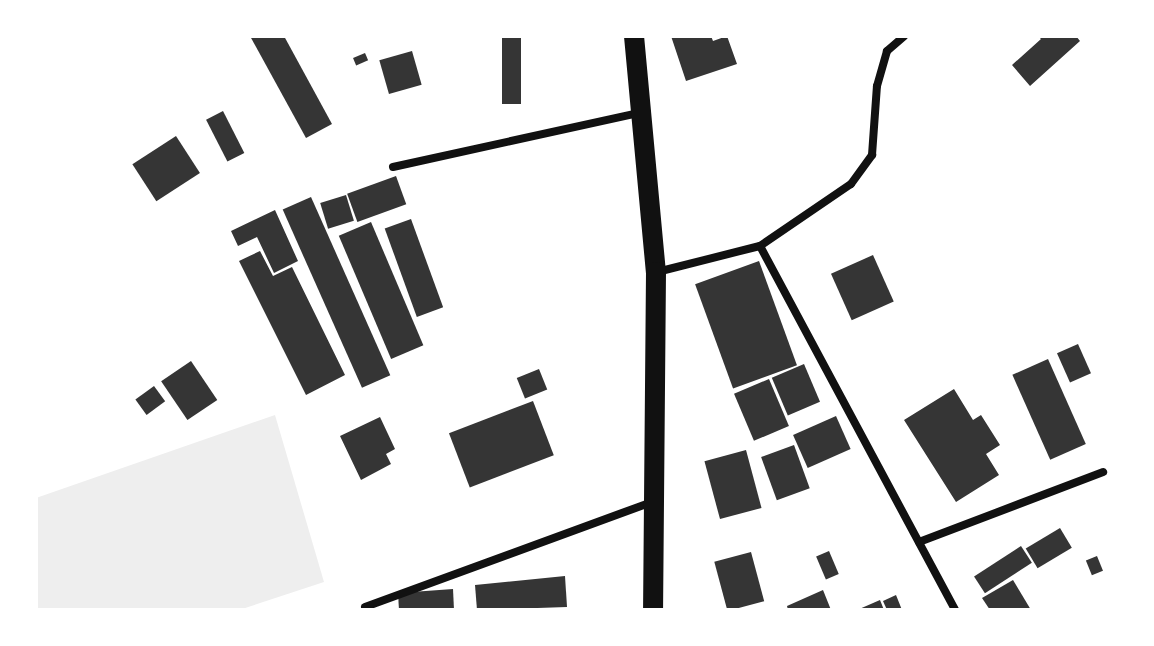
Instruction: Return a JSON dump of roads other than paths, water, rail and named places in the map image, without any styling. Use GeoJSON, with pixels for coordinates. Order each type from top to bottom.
{"type":"FeatureCollection","features":[{"type":"Feature","properties":{"kind":"main road"},"geometry":{"type":"LineString","coordinates":[[634,36],[644,112],[656,272],[653,610]]}},
{"type":"Feature","properties":{"kind":"street"},"geometry":{"type":"LineString","coordinates":[[656,272],[760,246],[851,184],[872,155],[877,86],[887,51],[904,36]]}},
{"type":"Feature","properties":{"kind":"street"},"geometry":{"type":"LineString","coordinates":[[393,167],[644,112]]}},
{"type":"Feature","properties":{"kind":"street"},"geometry":{"type":"LineString","coordinates":[[760,246],[955,610]]}},
{"type":"Feature","properties":{"kind":"street"},"geometry":{"type":"LineString","coordinates":[[919,542],[1103,472]]}},
{"type":"Feature","properties":{"kind":"street"},"geometry":{"type":"LineString","coordinates":[[365,607],[655,501]]}}]}
